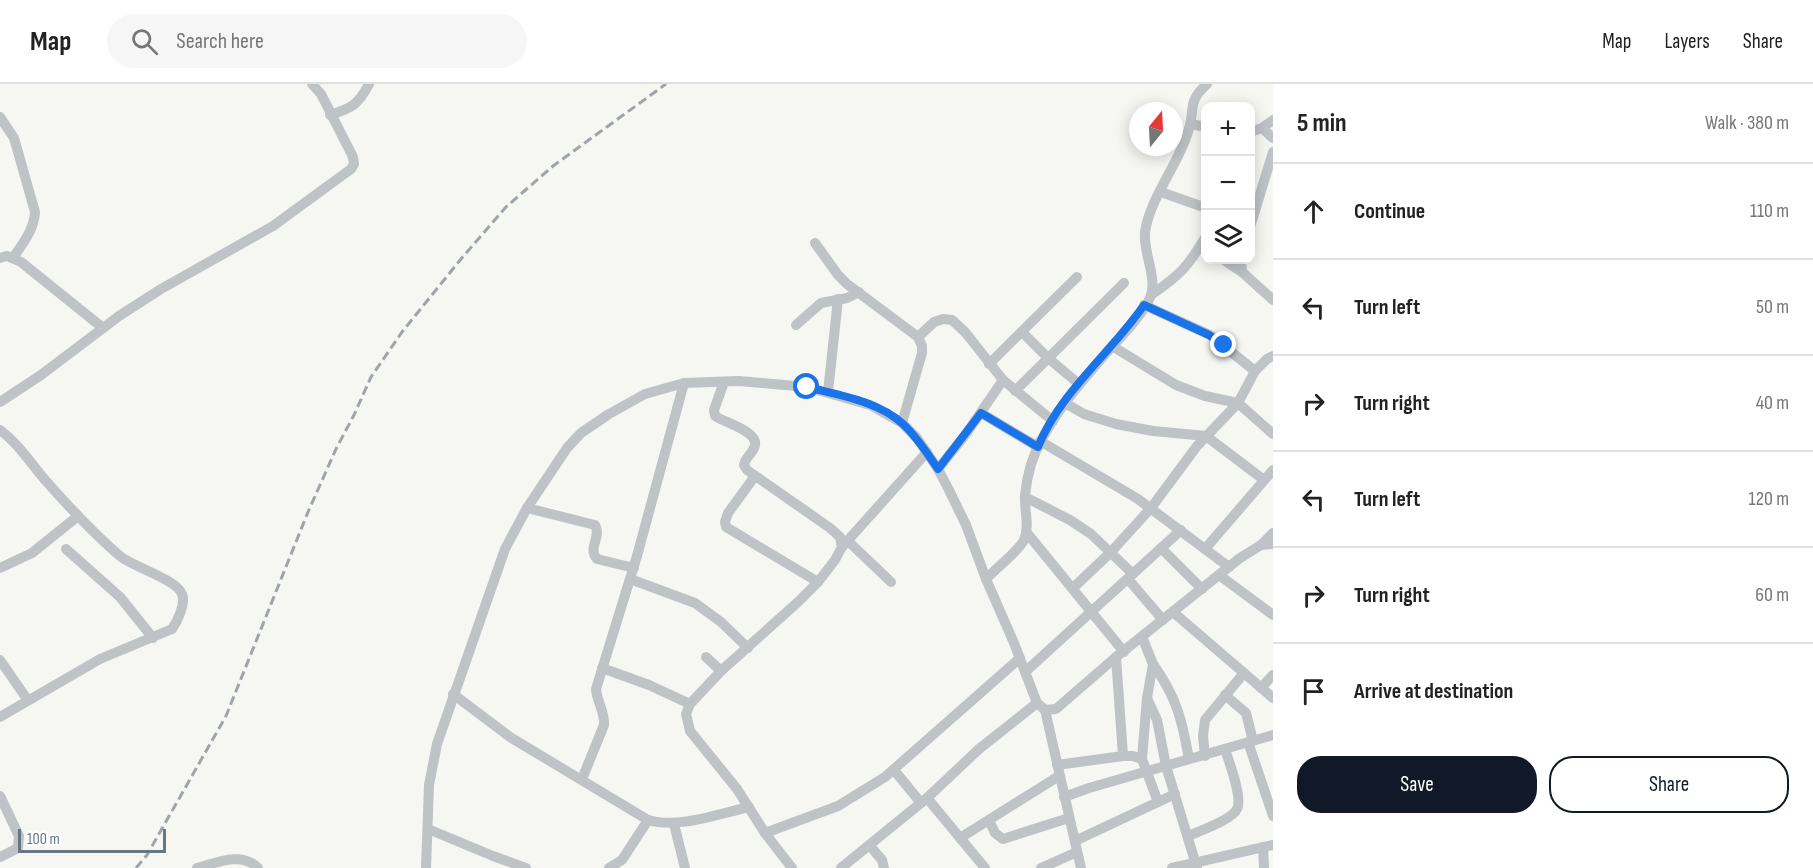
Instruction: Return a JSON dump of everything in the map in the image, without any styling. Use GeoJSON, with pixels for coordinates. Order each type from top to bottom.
{"type":"FeatureCollection","features":[{"type":"Feature","properties":{"kind":"street"},"geometry":{"type":"LineString","coordinates":[[0,402],[161,289],[273,226],[351,169],[354,164],[353,157],[321,94],[312,84]]}},
{"type":"Feature","properties":{"kind":"street"},"geometry":{"type":"LineString","coordinates":[[330,115],[354,106],[362,98],[369,84]]}},
{"type":"Feature","properties":{"kind":"street"},"geometry":{"type":"LineString","coordinates":[[1151,295],[1152,283],[1146,255],[1146,229],[1191,124],[1191,107],[1194,99],[1207,84]]}},
{"type":"Feature","properties":{"kind":"street"},"geometry":{"type":"LineString","coordinates":[[0,117],[14,138],[35,212],[35,222],[13,258]]}},
{"type":"Feature","properties":{"kind":"street"},"geometry":{"type":"LineString","coordinates":[[1255,131],[1273,120]]}},
{"type":"Feature","properties":{"kind":"street"},"geometry":{"type":"LineString","coordinates":[[1191,124],[1201,126]]}},
{"type":"Feature","properties":{"kind":"street"},"geometry":{"type":"LineString","coordinates":[[1262,128],[1273,138]]}},
{"type":"Feature","properties":{"kind":"street"},"geometry":{"type":"LineString","coordinates":[[1255,214],[1273,153]]}},
{"type":"Feature","properties":{"kind":"street"},"geometry":{"type":"LineString","coordinates":[[1161,192],[1201,206]]}},
{"type":"Feature","properties":{"kind":"street"},"geometry":{"type":"LineString","coordinates":[[815,243],[838,275],[918,337],[922,353],[902,423]]}},
{"type":"Feature","properties":{"kind":"street"},"geometry":{"type":"LineString","coordinates":[[986,579],[1022,543],[1027,533],[1025,497],[1028,477],[1039,444],[1053,421],[1079,384],[1151,295],[1178,276],[1201,246]]}},
{"type":"Feature","properties":{"kind":"street"},"geometry":{"type":"LineString","coordinates":[[0,258],[13,258],[21,262],[103,328]]}},
{"type":"Feature","properties":{"kind":"street"},"geometry":{"type":"LineString","coordinates":[[1230,264],[1273,300]]}},
{"type":"Feature","properties":{"kind":"street"},"geometry":{"type":"LineString","coordinates":[[1241,264],[1242,272]]}},
{"type":"Feature","properties":{"kind":"street"},"geometry":{"type":"LineString","coordinates":[[989,364],[1077,277]]}},
{"type":"Feature","properties":{"kind":"street"},"geometry":{"type":"LineString","coordinates":[[1014,392],[1124,283]]}},
{"type":"Feature","properties":{"kind":"street"},"geometry":{"type":"LineString","coordinates":[[796,325],[821,303],[838,300],[859,292]]}},
{"type":"Feature","properties":{"kind":"street"},"geometry":{"type":"LineString","coordinates":[[828,392],[838,300]]}},
{"type":"Feature","properties":{"kind":"street"},"geometry":{"type":"LineString","coordinates":[[1144,305],[1209,335],[1255,371]]}},
{"type":"Feature","properties":{"kind":"street"},"geometry":{"type":"LineString","coordinates":[[918,337],[934,322],[943,319],[952,320],[965,332],[1014,392],[1053,421]]}},
{"type":"Feature","properties":{"kind":"street"},"geometry":{"type":"LineString","coordinates":[[1022,332],[1079,384]]}},
{"type":"Feature","properties":{"kind":"street"},"geometry":{"type":"LineString","coordinates":[[1112,346],[1176,385],[1205,396],[1238,403],[1273,434]]}},
{"type":"Feature","properties":{"kind":"street"},"geometry":{"type":"LineString","coordinates":[[1073,588],[1111,552],[1151,508],[1206,436],[1238,403],[1255,371],[1273,356]]}},
{"type":"Feature","properties":{"kind":"street"},"geometry":{"type":"LineString","coordinates":[[938,469],[1003,380]]}},
{"type":"Feature","properties":{"kind":"street"},"geometry":{"type":"LineString","coordinates":[[426,868],[429,785],[437,744],[505,549],[527,507],[567,448],[581,433],[645,394],[684,383],[739,381],[807,387],[870,405],[902,423],[927,452],[966,525],[986,579],[1041,707],[1081,868]]}},
{"type":"Feature","properties":{"kind":"street"},"geometry":{"type":"LineString","coordinates":[[724,382],[714,410],[715,416],[753,436],[756,441],[744,465],[755,476],[830,528],[845,544],[891,582]]}},
{"type":"Feature","properties":{"kind":"street"},"geometry":{"type":"LineString","coordinates":[[582,779],[604,725],[605,717],[596,689],[632,574],[684,383]]}},
{"type":"Feature","properties":{"kind":"street"},"geometry":{"type":"LineString","coordinates":[[1065,403],[1084,414],[1116,424],[1154,431],[1206,436],[1264,480]]}},
{"type":"Feature","properties":{"kind":"street"},"geometry":{"type":"LineString","coordinates":[[981,413],[1112,482],[1151,508],[1229,567]]}},
{"type":"Feature","properties":{"kind":"street"},"geometry":{"type":"LineString","coordinates":[[0,430],[16,444],[78,516],[125,560],[156,575],[182,594],[182,604],[172,629],[100,659],[27,699],[0,717]]}},
{"type":"Feature","properties":{"kind":"street"},"geometry":{"type":"LineString","coordinates":[[792,868],[765,833],[749,807],[690,731],[686,714],[690,704],[721,671],[818,582],[845,544],[927,452]]}},
{"type":"Feature","properties":{"kind":"street"},"geometry":{"type":"LineString","coordinates":[[1205,549],[1273,470]]}},
{"type":"Feature","properties":{"kind":"street"},"geometry":{"type":"LineString","coordinates":[[755,476],[728,513],[726,527],[818,582]]}},
{"type":"Feature","properties":{"kind":"street"},"geometry":{"type":"LineString","coordinates":[[1025,497],[1070,520],[1091,534],[1111,552],[1163,620]]}},
{"type":"Feature","properties":{"kind":"street"},"geometry":{"type":"LineString","coordinates":[[527,507],[595,525],[598,534],[592,549],[597,559],[695,603],[721,622],[748,648]]}},
{"type":"Feature","properties":{"kind":"street"},"geometry":{"type":"LineString","coordinates":[[0,568],[32,553],[78,516]]}},
{"type":"Feature","properties":{"kind":"street"},"geometry":{"type":"LineString","coordinates":[[1025,672],[1181,530]]}},
{"type":"Feature","properties":{"kind":"street"},"geometry":{"type":"LineString","coordinates":[[1027,533],[1092,611],[1120,655],[1123,756]]}},
{"type":"Feature","properties":{"kind":"street"},"geometry":{"type":"LineString","coordinates":[[841,868],[924,801],[980,749],[1041,707],[1056,709],[1273,533]]}},
{"type":"Feature","properties":{"kind":"street"},"geometry":{"type":"LineString","coordinates":[[1261,545],[1273,544]]}},
{"type":"Feature","properties":{"kind":"street"},"geometry":{"type":"LineString","coordinates":[[1161,548],[1202,589]]}},
{"type":"Feature","properties":{"kind":"street"},"geometry":{"type":"LineString","coordinates":[[66,549],[120,597],[153,638]]}},
{"type":"Feature","properties":{"kind":"street"},"geometry":{"type":"LineString","coordinates":[[1219,575],[1273,615]]}},
{"type":"Feature","properties":{"kind":"street"},"geometry":{"type":"LineString","coordinates":[[1173,612],[1273,699]]}},
{"type":"Feature","properties":{"kind":"street"},"geometry":{"type":"LineString","coordinates":[[1142,637],[1153,664],[1176,704],[1190,759]]}},
{"type":"Feature","properties":{"kind":"street"},"geometry":{"type":"LineString","coordinates":[[706,657],[721,671]]}},
{"type":"Feature","properties":{"kind":"street"},"geometry":{"type":"LineString","coordinates":[[765,833],[838,806],[894,770],[1020,658]]}},
{"type":"Feature","properties":{"kind":"street"},"geometry":{"type":"LineString","coordinates":[[0,660],[27,699]]}},
{"type":"Feature","properties":{"kind":"street"},"geometry":{"type":"LineString","coordinates":[[1153,664],[1147,698],[1142,759],[1158,802]]}},
{"type":"Feature","properties":{"kind":"street"},"geometry":{"type":"LineString","coordinates":[[602,668],[649,685],[690,704]]}},
{"type":"Feature","properties":{"kind":"street"},"geometry":{"type":"LineString","coordinates":[[1204,756],[1205,720],[1244,673]]}},
{"type":"Feature","properties":{"kind":"street"},"geometry":{"type":"LineString","coordinates":[[1261,688],[1273,675]]}},
{"type":"Feature","properties":{"kind":"street"},"geometry":{"type":"LineString","coordinates":[[453,694],[510,737],[648,819],[674,824],[749,807]]}},
{"type":"Feature","properties":{"kind":"street"},"geometry":{"type":"LineString","coordinates":[[1225,695],[1245,713],[1251,742],[1273,816]]}},
{"type":"Feature","properties":{"kind":"street"},"geometry":{"type":"LineString","coordinates":[[1147,698],[1157,720],[1166,766],[1197,866]]}},
{"type":"Feature","properties":{"kind":"street"},"geometry":{"type":"LineString","coordinates":[[1064,798],[1089,788],[1273,735]]}},
{"type":"Feature","properties":{"kind":"street"},"geometry":{"type":"LineString","coordinates":[[1188,836],[1237,811],[1238,794],[1225,749]]}},
{"type":"Feature","properties":{"kind":"street"},"geometry":{"type":"LineString","coordinates":[[1057,765],[1123,756],[1142,759]]}},
{"type":"Feature","properties":{"kind":"street"},"geometry":{"type":"LineString","coordinates":[[894,770],[960,838],[985,868]]}},
{"type":"Feature","properties":{"kind":"street"},"geometry":{"type":"LineString","coordinates":[[960,838],[1059,776]]}},
{"type":"Feature","properties":{"kind":"street"},"geometry":{"type":"LineString","coordinates":[[1041,868],[1175,794]]}},
{"type":"Feature","properties":{"kind":"street"},"geometry":{"type":"LineString","coordinates":[[0,796],[20,842],[18,848],[0,856]]}},
{"type":"Feature","properties":{"kind":"street"},"geometry":{"type":"LineString","coordinates":[[989,820],[995,833],[1003,838],[1069,818]]}},
{"type":"Feature","properties":{"kind":"street"},"geometry":{"type":"LineString","coordinates":[[609,868],[623,864],[648,819]]}},
{"type":"Feature","properties":{"kind":"street"},"geometry":{"type":"LineString","coordinates":[[674,824],[685,868]]}},
{"type":"Feature","properties":{"kind":"street"},"geometry":{"type":"LineString","coordinates":[[428,829],[526,868]]}},
{"type":"Feature","properties":{"kind":"street"},"geometry":{"type":"LineString","coordinates":[[870,846],[882,860],[884,868]]}},
{"type":"Feature","properties":{"kind":"street"},"geometry":{"type":"LineString","coordinates":[[1172,868],[1197,866],[1268,846],[1264,868]]}},
{"type":"Feature","properties":{"kind":"street"},"geometry":{"type":"LineString","coordinates":[[197,868],[240,859],[258,868]]}},
{"type":"Feature","properties":{"kind":"railway"},"geometry":{"type":"LineString","coordinates":[[136,868],[147,855],[226,716],[308,512],[371,377],[402,332],[506,207],[553,166],[666,84]]}},
{"type":"Feature","properties":{"kind":"route"},"geometry":{"type":"LineString","coordinates":[[807,387],[870,405],[888,414],[902,423],[917,438],[938,469],[981,413],[1038,447],[1058,412],[1079,384],[1131,325],[1144,305],[1209,335],[1224,345]]}}]}
